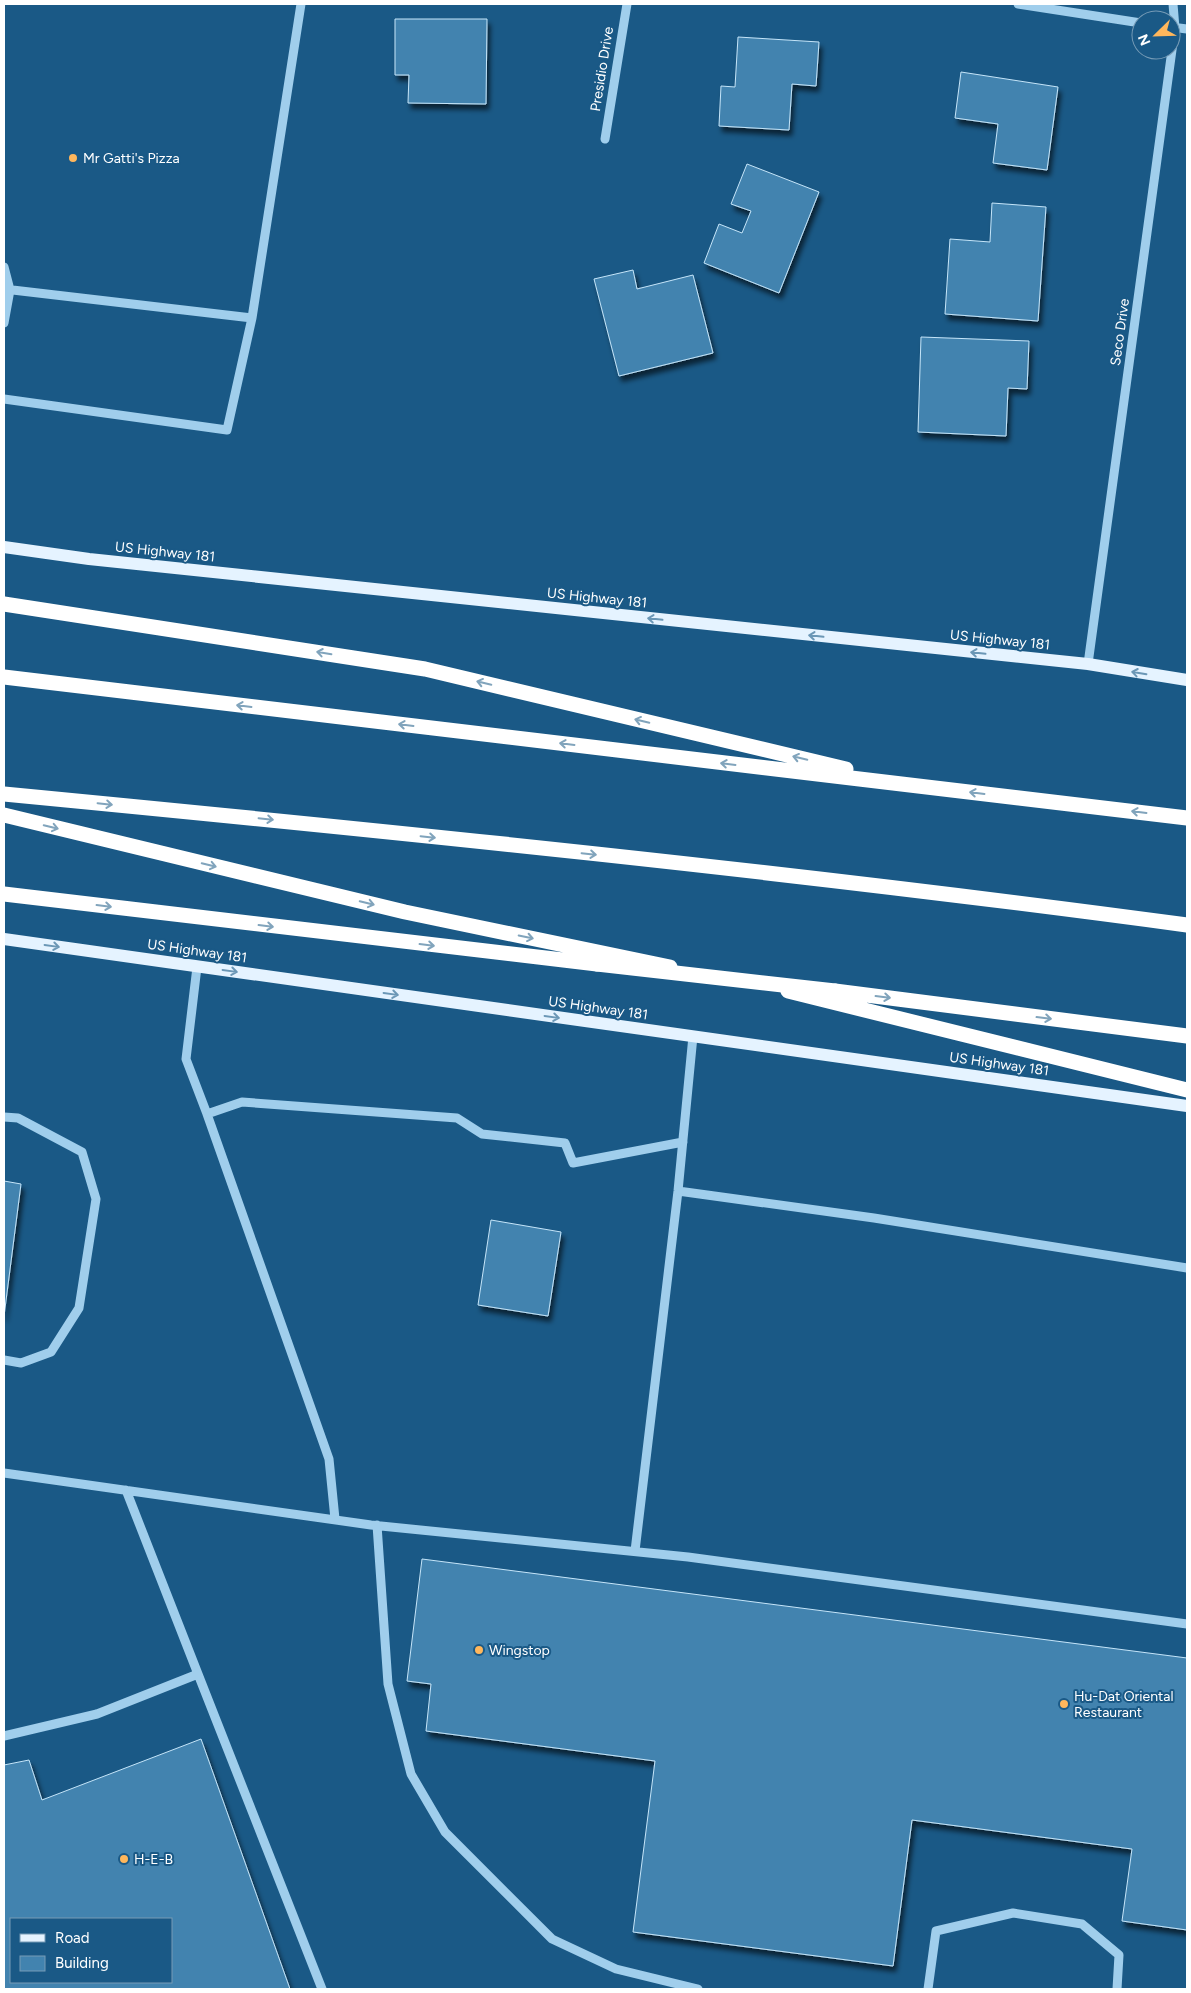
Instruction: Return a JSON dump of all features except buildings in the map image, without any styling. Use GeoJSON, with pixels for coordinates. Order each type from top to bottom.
{"type":"FeatureCollection","features":[{"type":"Feature","properties":{"kind":"highway"},"geometry":{"type":"LineString","coordinates":[[4,604],[425,669],[916,786]]}},
{"type":"Feature","properties":{"kind":"highway"},"geometry":{"type":"LineString","coordinates":[[4,677],[1187,818]]}},
{"type":"Feature","properties":{"kind":"highway"},"geometry":{"type":"LineString","coordinates":[[4,794],[277,820],[971,896],[1187,925]]}},
{"type":"Feature","properties":{"kind":"highway"},"geometry":{"type":"LineString","coordinates":[[4,815],[406,912],[795,992],[1187,1090]]}},
{"type":"Feature","properties":{"kind":"highway"},"geometry":{"type":"LineString","coordinates":[[4,894],[834,991],[1187,1036]]}},
{"type":"Feature","properties":{"kind":"main road","name":"US Highway 181"},"geometry":{"type":"LineString","coordinates":[[4,547],[99,560],[1088,664],[1187,680]]}},
{"type":"Feature","properties":{"kind":"main road","name":"US Highway 181"},"geometry":{"type":"LineString","coordinates":[[4,939],[1187,1106]]}},
{"type":"Feature","properties":{"kind":"street"},"geometry":{"type":"LineString","coordinates":[[4,398],[227,430],[252,318],[300,4]]}},
{"type":"Feature","properties":{"kind":"street","name":"Presidio Drive"},"geometry":{"type":"LineString","coordinates":[[605,140],[627,4]]}},
{"type":"Feature","properties":{"kind":"street"},"geometry":{"type":"LineString","coordinates":[[1018,4],[1131,21]]}},
{"type":"Feature","properties":{"kind":"street","name":"Seco Drive"},"geometry":{"type":"LineString","coordinates":[[1088,664],[1169,60]]}},
{"type":"Feature","properties":{"kind":"street"},"geometry":{"type":"LineString","coordinates":[[4,266],[7,289],[4,323]]}},
{"type":"Feature","properties":{"kind":"street"},"geometry":{"type":"LineString","coordinates":[[7,289],[252,318]]}},
{"type":"Feature","properties":{"kind":"street"},"geometry":{"type":"LineString","coordinates":[[198,967],[186,1059],[329,1459],[334,1519]]}},
{"type":"Feature","properties":{"kind":"street"},"geometry":{"type":"LineString","coordinates":[[635,1551],[678,1191],[693,1036]]}},
{"type":"Feature","properties":{"kind":"street"},"geometry":{"type":"LineString","coordinates":[[207,1114],[242,1102],[457,1118],[482,1134],[565,1143],[573,1163],[683,1142]]}},
{"type":"Feature","properties":{"kind":"street"},"geometry":{"type":"LineString","coordinates":[[4,1117],[18,1118],[82,1152],[96,1199],[79,1308],[51,1352],[21,1363],[4,1360]]}},
{"type":"Feature","properties":{"kind":"street"},"geometry":{"type":"LineString","coordinates":[[678,1191],[874,1218],[1187,1268]]}},
{"type":"Feature","properties":{"kind":"street"},"geometry":{"type":"LineString","coordinates":[[4,1473],[377,1525],[688,1557],[1187,1624]]}},
{"type":"Feature","properties":{"kind":"street"},"geometry":{"type":"LineString","coordinates":[[126,1490],[322,1989]]}},
{"type":"Feature","properties":{"kind":"street"},"geometry":{"type":"LineString","coordinates":[[377,1525],[388,1684],[411,1774],[445,1832],[552,1939],[616,1969],[698,1989]]}},
{"type":"Feature","properties":{"kind":"street"},"geometry":{"type":"LineString","coordinates":[[4,1736],[97,1714],[198,1674]]}},
{"type":"Feature","properties":{"kind":"street"},"geometry":{"type":"LineString","coordinates":[[928,1989],[936,1931],[1013,1913],[1082,1924],[1119,1955],[1117,1989]]}},
{"type":"Feature","properties":{"kind":"place","name":"Mr Gatti's Pizza"},"geometry":{"type":"Point","coordinates":[73,158]}},
{"type":"Feature","properties":{"kind":"place","name":"Wingstop"},"geometry":{"type":"Point","coordinates":[479,1650]}},
{"type":"Feature","properties":{"kind":"place","name":"Hu-Dat Oriental Restaurant"},"geometry":{"type":"Point","coordinates":[1064,1704]}},
{"type":"Feature","properties":{"kind":"place","name":"H-E-B"},"geometry":{"type":"Point","coordinates":[124,1859]}}]}
